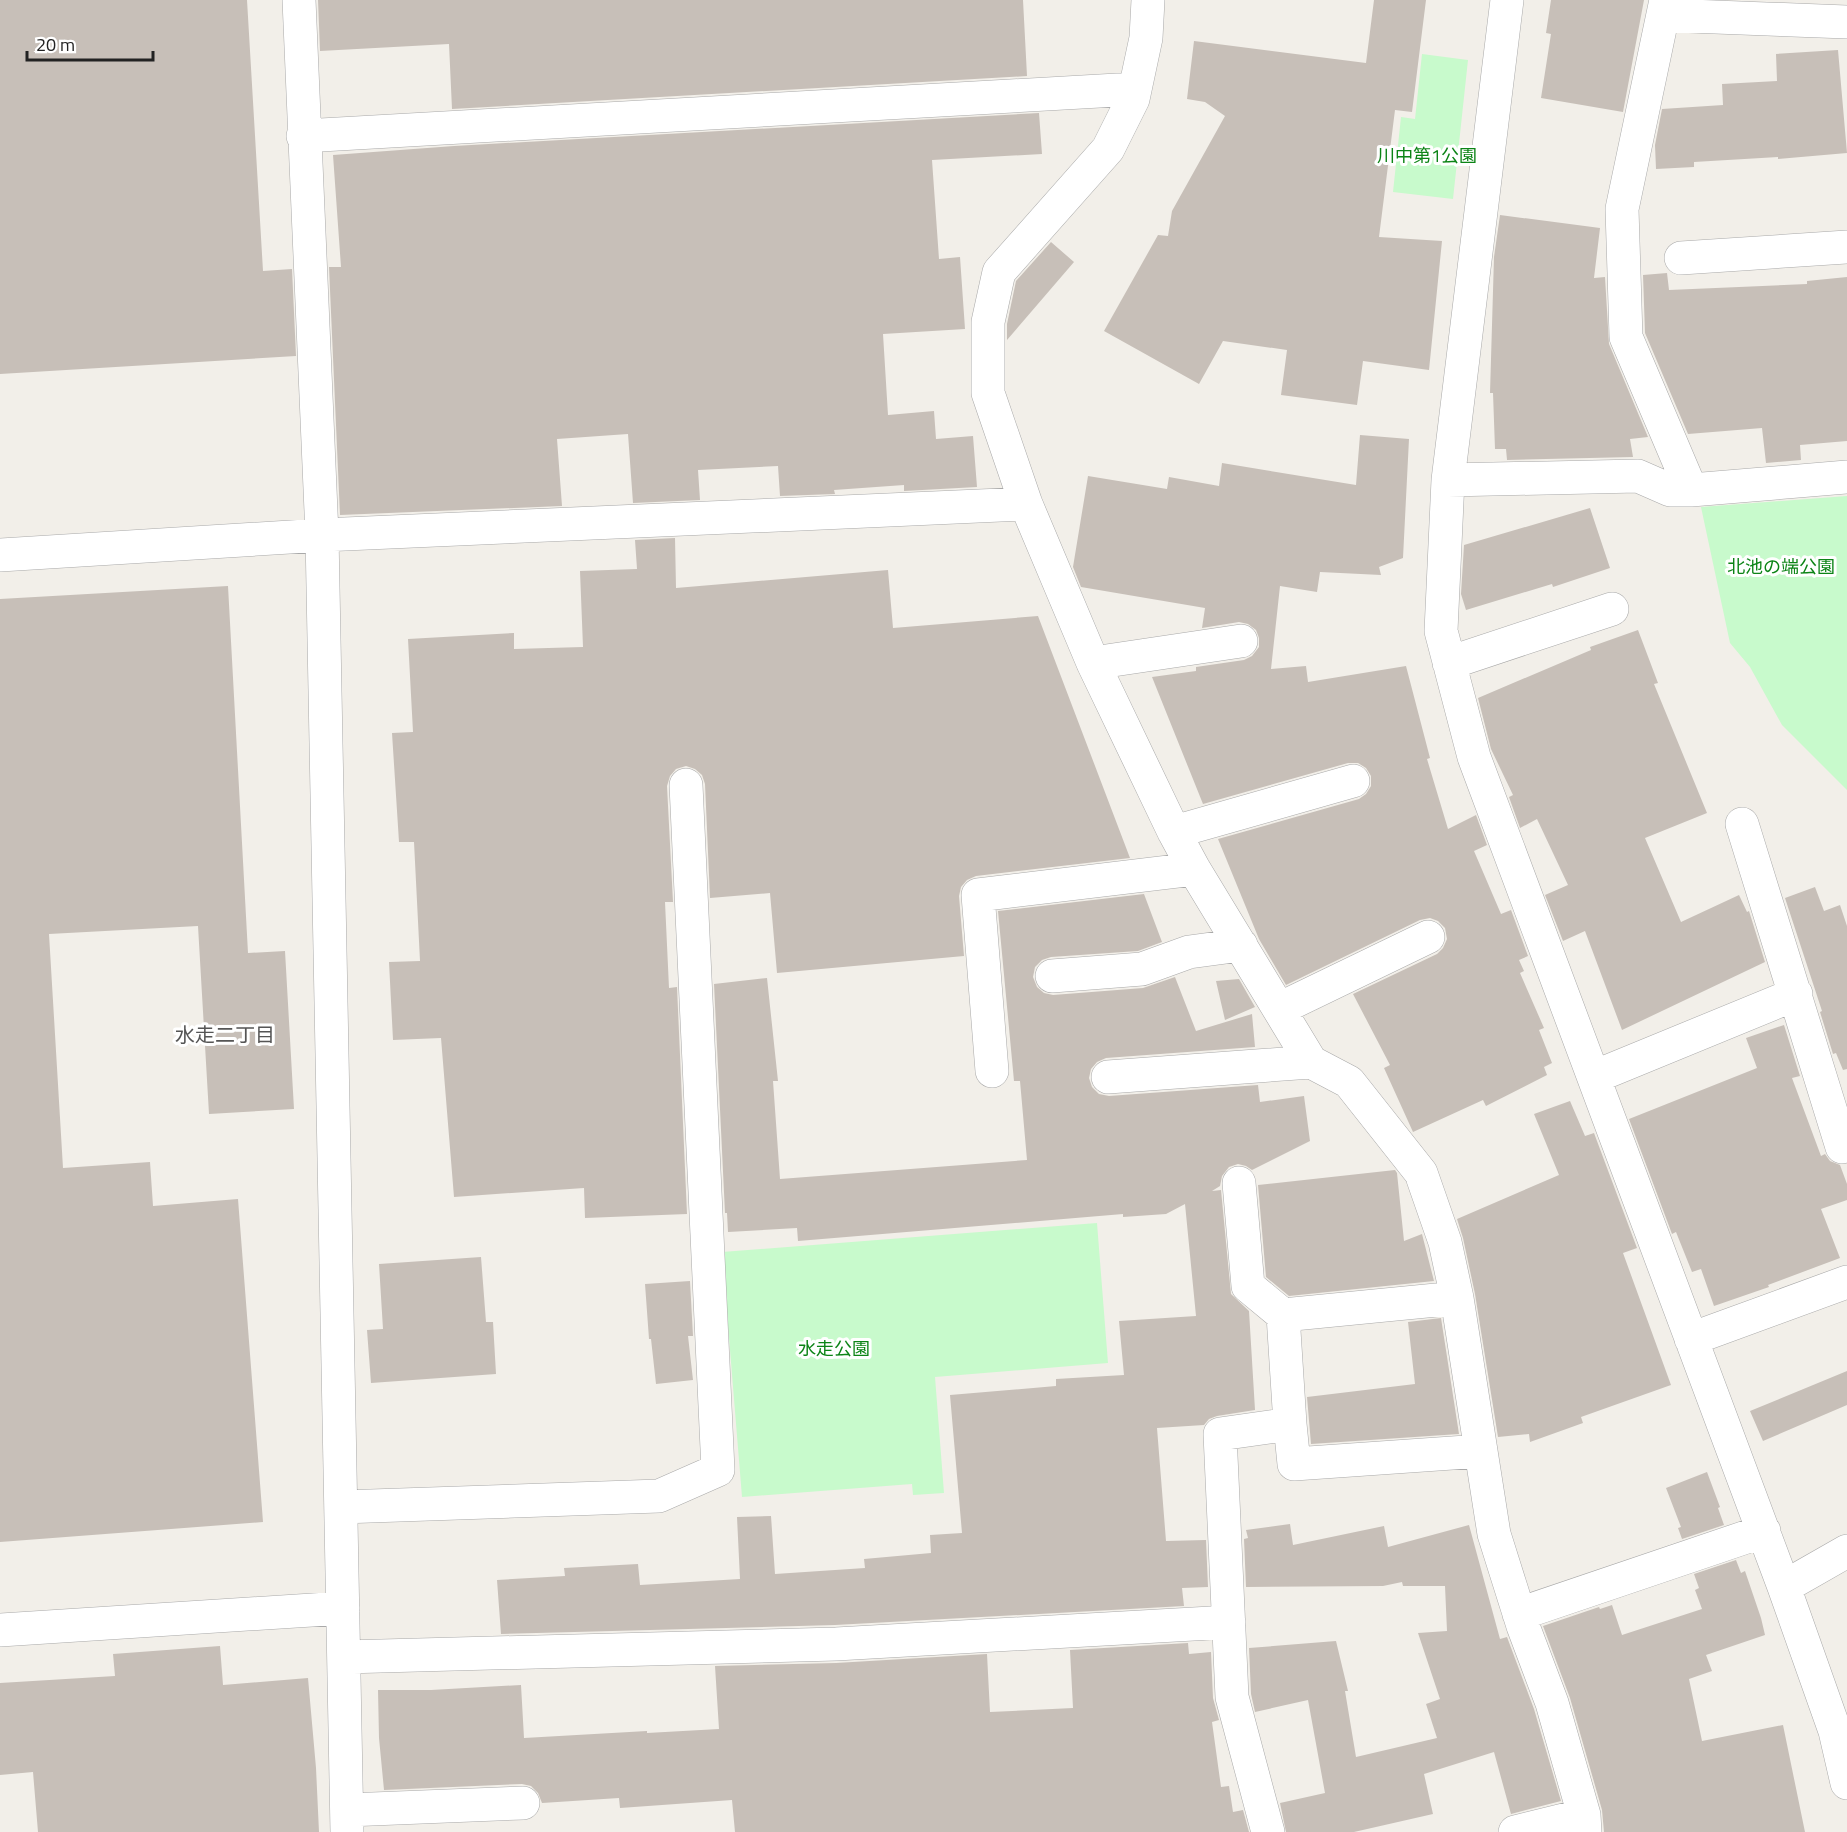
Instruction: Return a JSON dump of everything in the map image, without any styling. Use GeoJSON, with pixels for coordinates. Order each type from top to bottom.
{"type":"FeatureCollection","features":[{"type":"Feature","properties":{"kind":"street"},"geometry":{"type":"LineString","coordinates":[[299,0],[303,136],[322,535],[347,1821],[523,1803]]}},
{"type":"Feature","properties":{"kind":"street"},"geometry":{"type":"LineString","coordinates":[[1148,0],[1146,38],[1133,99],[1108,149],[999,272],[988,322],[988,393],[1026,504],[1093,663],[1194,869],[1311,1062],[1349,1082],[1420,1173],[1444,1242],[1457,1298],[1494,1534],[1519,1614],[1552,1703],[1584,1823],[1515,1832]]}},
{"type":"Feature","properties":{"kind":"street"},"geometry":{"type":"LineString","coordinates":[[1507,0],[1448,480],[1441,631],[1474,757],[1764,1531],[1836,1731],[1847,1783]]}},
{"type":"Feature","properties":{"kind":"street"},"geometry":{"type":"LineString","coordinates":[[1691,490],[1626,337],[1622,209],[1664,7],[1847,22]]}},
{"type":"Feature","properties":{"kind":"street"},"geometry":{"type":"LineString","coordinates":[[303,136],[1135,90]]}},
{"type":"Feature","properties":{"kind":"street"},"geometry":{"type":"LineString","coordinates":[[1681,258],[1847,247]]}},
{"type":"Feature","properties":{"kind":"street"},"geometry":{"type":"LineString","coordinates":[[1448,480],[1638,476],[1670,490],[1691,490],[1847,477]]}},
{"type":"Feature","properties":{"kind":"street"},"geometry":{"type":"LineString","coordinates":[[0,555],[322,535],[1026,504]]}},
{"type":"Feature","properties":{"kind":"street"},"geometry":{"type":"LineString","coordinates":[[1449,663],[1612,609]]}},
{"type":"Feature","properties":{"kind":"street"},"geometry":{"type":"LineString","coordinates":[[1093,663],[1241,641]]}},
{"type":"Feature","properties":{"kind":"street"},"geometry":{"type":"LineString","coordinates":[[1174,832],[1353,781]]}},
{"type":"Feature","properties":{"kind":"street"},"geometry":{"type":"LineString","coordinates":[[341,1507],[659,1496],[717,1470],[686,785]]}},
{"type":"Feature","properties":{"kind":"street"},"geometry":{"type":"LineString","coordinates":[[1742,824],[1842,1148]]}},
{"type":"Feature","properties":{"kind":"street"},"geometry":{"type":"LineString","coordinates":[[992,1071],[978,895],[1194,869]]}},
{"type":"Feature","properties":{"kind":"street"},"geometry":{"type":"LineString","coordinates":[[1280,1009],[1428,937]]}},
{"type":"Feature","properties":{"kind":"street"},"geometry":{"type":"LineString","coordinates":[[1052,976],[1142,969],[1189,952],[1241,945]]}},
{"type":"Feature","properties":{"kind":"street"},"geometry":{"type":"LineString","coordinates":[[1594,1077],[1796,994]]}},
{"type":"Feature","properties":{"kind":"street"},"geometry":{"type":"LineString","coordinates":[[1108,1077],[1311,1062]]}},
{"type":"Feature","properties":{"kind":"street"},"geometry":{"type":"LineString","coordinates":[[1239,1183],[1248,1286],[1283,1315],[1457,1298]]}},
{"type":"Feature","properties":{"kind":"street"},"geometry":{"type":"LineString","coordinates":[[1691,1339],[1847,1282]]}},
{"type":"Feature","properties":{"kind":"street"},"geometry":{"type":"LineString","coordinates":[[1283,1315],[1294,1464],[1481,1451]]}},
{"type":"Feature","properties":{"kind":"street"},"geometry":{"type":"LineString","coordinates":[[1268,1832],[1232,1697],[1220,1434],[1290,1424]]}},
{"type":"Feature","properties":{"kind":"street"},"geometry":{"type":"LineString","coordinates":[[1519,1614],[1764,1531]]}},
{"type":"Feature","properties":{"kind":"street"},"geometry":{"type":"LineString","coordinates":[[1784,1587],[1847,1551]]}},
{"type":"Feature","properties":{"kind":"street"},"geometry":{"type":"LineString","coordinates":[[0,1630],[343,1608]]}},
{"type":"Feature","properties":{"kind":"street"},"geometry":{"type":"LineString","coordinates":[[345,1657],[836,1644],[1229,1622]]}},
{"type":"Feature","properties":{"kind":"green space","name":"川中第1公園"},"geometry":{"type":"Polygon","coordinates":[[[1422,54],[1468,60],[1453,199],[1393,192],[1401,117],[1415,119],[1422,54]]]}},
{"type":"Feature","properties":{"kind":"green space","name":"北池の端公園"},"geometry":{"type":"Polygon","coordinates":[[[1847,496],[1847,790],[1782,725],[1750,667],[1730,643],[1701,507],[1847,496]]]}},
{"type":"Feature","properties":{"kind":"green space","name":"水走公園"},"geometry":{"type":"Polygon","coordinates":[[[1097,1223],[1108,1363],[935,1377],[944,1493],[913,1495],[912,1484],[742,1497],[722,1252],[1097,1223]]]}},
{"type":"Feature","properties":{"kind":"building"},"geometry":{"type":"Polygon","coordinates":[[[0,0],[247,0],[263,271],[292,269],[296,356],[0,374],[0,0]]]}},
{"type":"Feature","properties":{"kind":"building"},"geometry":{"type":"Polygon","coordinates":[[[318,0],[1023,0],[1027,76],[452,109],[449,44],[320,51],[318,0]]]}},
{"type":"Feature","properties":{"kind":"building"},"geometry":{"type":"Polygon","coordinates":[[[1374,0],[1426,0],[1412,112],[1395,110],[1379,237],[1442,241],[1429,370],[1363,361],[1357,405],[1281,395],[1287,350],[1223,341],[1199,384],[1104,331],[1158,235],[1168,236],[1172,211],[1225,116],[1205,102],[1187,99],[1194,41],[1366,63],[1374,0]]]}},
{"type":"Feature","properties":{"kind":"building"},"geometry":{"type":"Polygon","coordinates":[[[1551,0],[1644,0],[1623,112],[1541,98],[1551,34],[1546,33],[1551,0]]]}},
{"type":"Feature","properties":{"kind":"building"},"geometry":{"type":"Polygon","coordinates":[[[1838,50],[1847,153],[1778,159],[1778,157],[1694,162],[1694,167],[1656,169],[1655,145],[1662,109],[1723,105],[1722,84],[1777,81],[1776,54],[1838,50]]]}},
{"type":"Feature","properties":{"kind":"building"},"geometry":{"type":"Polygon","coordinates":[[[1039,113],[1042,154],[932,160],[939,259],[960,257],[965,329],[883,334],[888,415],[934,411],[936,439],[973,436],[977,487],[904,491],[904,485],[834,490],[835,494],[780,496],[778,466],[698,470],[700,500],[633,503],[628,434],[557,439],[562,506],[340,515],[329,267],[341,267],[333,155],[1039,113]]]}},
{"type":"Feature","properties":{"kind":"building"},"geometry":{"type":"Polygon","coordinates":[[[1500,215],[1600,228],[1594,278],[1605,277],[1609,344],[1648,437],[1630,439],[1633,457],[1507,460],[1506,449],[1495,449],[1493,393],[1490,393],[1494,257],[1500,215]]]}},
{"type":"Feature","properties":{"kind":"building"},"geometry":{"type":"Polygon","coordinates":[[[1051,242],[1074,262],[1007,340],[1007,324],[1016,281],[1051,242]]]}},
{"type":"Feature","properties":{"kind":"building"},"geometry":{"type":"Polygon","coordinates":[[[1667,273],[1669,290],[1807,284],[1807,281],[1847,277],[1847,441],[1800,445],[1801,460],[1766,463],[1762,428],[1688,434],[1645,333],[1643,275],[1667,273]]]}},
{"type":"Feature","properties":{"kind":"building"},"geometry":{"type":"Polygon","coordinates":[[[1360,435],[1409,439],[1403,558],[1379,567],[1381,575],[1320,572],[1317,592],[1280,586],[1271,669],[1306,666],[1308,682],[1406,666],[1430,758],[1427,759],[1448,829],[1476,815],[1487,845],[1474,851],[1501,914],[1511,910],[1528,956],[1519,960],[1524,971],[1520,973],[1544,1028],[1539,1030],[1552,1063],[1544,1067],[1547,1075],[1486,1106],[1483,1100],[1413,1132],[1384,1068],[1390,1065],[1353,994],[1437,954],[1447,939],[1445,928],[1438,921],[1430,918],[1420,920],[1286,985],[1259,939],[1218,839],[1359,799],[1371,786],[1371,776],[1366,768],[1358,763],[1348,763],[1203,804],[1152,677],[1196,671],[1196,667],[1244,660],[1252,656],[1259,647],[1256,630],[1248,624],[1239,622],[1202,628],[1205,608],[1081,587],[1073,567],[1088,476],[1167,489],[1169,477],[1219,486],[1222,463],[1356,485],[1360,435]]]}},
{"type":"Feature","properties":{"kind":"building"},"geometry":{"type":"Polygon","coordinates":[[[1590,508],[1610,568],[1553,587],[1552,584],[1466,610],[1461,594],[1464,545],[1590,508]]]}},
{"type":"Feature","properties":{"kind":"building"},"geometry":{"type":"Polygon","coordinates":[[[675,538],[676,588],[888,570],[893,628],[1038,616],[1130,858],[976,876],[967,880],[961,887],[959,896],[964,956],[777,973],[770,893],[710,898],[705,784],[702,775],[695,769],[686,766],[676,769],[670,776],[667,786],[673,902],[665,902],[669,988],[677,987],[687,1214],[585,1218],[584,1188],[454,1197],[441,1038],[393,1040],[389,962],[420,961],[414,842],[399,842],[392,733],[413,732],[408,639],[514,633],[514,649],[583,647],[580,571],[637,569],[635,540],[675,538]]]}},
{"type":"Feature","properties":{"kind":"building"},"geometry":{"type":"Polygon","coordinates":[[[228,586],[248,953],[285,951],[294,1109],[209,1114],[198,926],[49,934],[63,1168],[150,1162],[153,1206],[238,1199],[263,1522],[0,1542],[0,599],[228,586]]]}},
{"type":"Feature","properties":{"kind":"building"},"geometry":{"type":"Polygon","coordinates":[[[1638,630],[1658,683],[1654,684],[1707,813],[1645,838],[1681,922],[1739,895],[1747,912],[1749,911],[1765,962],[1622,1030],[1585,931],[1563,941],[1545,895],[1568,885],[1537,819],[1520,828],[1509,797],[1513,795],[1491,749],[1478,698],[1591,650],[1590,647],[1638,630]]]}},
{"type":"Feature","properties":{"kind":"building"},"geometry":{"type":"Polygon","coordinates":[[[1815,887],[1824,911],[1840,905],[1847,926],[1847,1069],[1843,1070],[1836,1053],[1833,1054],[1820,1012],[1822,1011],[1785,898],[1815,887]]]}},
{"type":"Feature","properties":{"kind":"building"},"geometry":{"type":"Polygon","coordinates":[[[1144,894],[1162,942],[1138,951],[1051,957],[1042,960],[1035,967],[1033,977],[1037,987],[1044,993],[1053,995],[1143,988],[1175,977],[1196,1031],[1252,1014],[1255,1047],[1106,1058],[1097,1062],[1091,1069],[1089,1078],[1092,1087],[1099,1094],[1109,1096],[1258,1085],[1260,1102],[1304,1096],[1310,1141],[1252,1170],[1238,1164],[1229,1167],[1222,1176],[1220,1186],[1212,1191],[1221,1190],[1231,1294],[1249,1311],[1255,1410],[1217,1416],[1209,1419],[1204,1425],[1157,1428],[1166,1541],[1206,1540],[1208,1587],[1182,1588],[1184,1606],[835,1625],[501,1634],[497,1580],[565,1576],[564,1568],[638,1564],[640,1585],[740,1579],[737,1517],[771,1516],[775,1574],[865,1568],[864,1559],[931,1553],[930,1535],[962,1533],[950,1395],[1056,1386],[1056,1379],[1124,1375],[1119,1321],[1196,1316],[1185,1204],[1166,1214],[1123,1217],[1123,1214],[798,1241],[797,1228],[728,1232],[727,1213],[725,1213],[714,984],[767,978],[778,1081],[773,1081],[780,1179],[1027,1160],[1020,1081],[1014,1081],[998,911],[1144,894]]]}},
{"type":"Feature","properties":{"kind":"building"},"geometry":{"type":"Polygon","coordinates":[[[1239,979],[1255,1007],[1225,1020],[1216,981],[1239,979]]]}},
{"type":"Feature","properties":{"kind":"building"},"geometry":{"type":"Polygon","coordinates":[[[1784,1025],[1800,1076],[1792,1078],[1821,1156],[1825,1154],[1830,1161],[1840,1165],[1847,1184],[1847,1200],[1821,1209],[1840,1258],[1768,1285],[1769,1287],[1714,1306],[1701,1269],[1692,1272],[1676,1232],[1672,1234],[1629,1119],[1757,1068],[1746,1038],[1784,1025]]]}},
{"type":"Feature","properties":{"kind":"building"},"geometry":{"type":"Polygon","coordinates":[[[1570,1101],[1585,1136],[1594,1133],[1637,1248],[1623,1253],[1671,1385],[1581,1417],[1583,1423],[1530,1442],[1529,1434],[1498,1437],[1475,1294],[1457,1219],[1559,1175],[1534,1114],[1570,1101]]]}},
{"type":"Feature","properties":{"kind":"building"},"geometry":{"type":"Polygon","coordinates":[[[1395,1170],[1404,1241],[1422,1234],[1434,1281],[1289,1296],[1266,1277],[1258,1185],[1395,1170]]]}},
{"type":"Feature","properties":{"kind":"building"},"geometry":{"type":"Polygon","coordinates":[[[481,1257],[486,1322],[493,1322],[496,1374],[371,1383],[367,1330],[383,1329],[379,1264],[481,1257]]]}},
{"type":"Feature","properties":{"kind":"building"},"geometry":{"type":"Polygon","coordinates":[[[690,1281],[693,1336],[688,1336],[693,1380],[656,1384],[651,1339],[649,1339],[645,1284],[690,1281]]]}},
{"type":"Feature","properties":{"kind":"building"},"geometry":{"type":"Polygon","coordinates":[[[1441,1318],[1459,1434],[1311,1444],[1307,1397],[1415,1384],[1408,1322],[1441,1318]]]}},
{"type":"Feature","properties":{"kind":"building"},"geometry":{"type":"Polygon","coordinates":[[[1847,1371],[1847,1405],[1763,1441],[1750,1411],[1847,1371]]]}},
{"type":"Feature","properties":{"kind":"building"},"geometry":{"type":"Polygon","coordinates":[[[1707,1472],[1724,1525],[1682,1539],[1678,1528],[1681,1527],[1666,1488],[1707,1472]]]}},
{"type":"Feature","properties":{"kind":"building"},"geometry":{"type":"Polygon","coordinates":[[[1290,1524],[1293,1545],[1384,1526],[1388,1547],[1469,1525],[1500,1639],[1507,1637],[1534,1709],[1561,1801],[1511,1814],[1494,1752],[1424,1774],[1433,1814],[1354,1832],[1286,1832],[1280,1803],[1325,1793],[1308,1700],[1255,1712],[1251,1694],[1249,1648],[1336,1641],[1348,1691],[1345,1691],[1356,1757],[1437,1738],[1426,1704],[1440,1699],[1418,1633],[1447,1631],[1445,1586],[1403,1586],[1402,1582],[1383,1586],[1246,1587],[1244,1539],[1248,1538],[1246,1530],[1290,1524]]]}},
{"type":"Feature","properties":{"kind":"building"},"geometry":{"type":"Polygon","coordinates":[[[1736,1560],[1741,1573],[1745,1571],[1765,1635],[1706,1655],[1712,1671],[1689,1679],[1702,1741],[1783,1725],[1805,1832],[1604,1832],[1602,1810],[1570,1698],[1543,1626],[1599,1607],[1600,1609],[1612,1605],[1622,1635],[1702,1609],[1695,1590],[1699,1588],[1694,1574],[1736,1560]]]}},
{"type":"Feature","properties":{"kind":"building"},"geometry":{"type":"Polygon","coordinates":[[[1188,1643],[1189,1654],[1211,1652],[1213,1698],[1219,1720],[1212,1722],[1221,1787],[1229,1786],[1233,1812],[1243,1810],[1249,1832],[735,1832],[732,1800],[620,1808],[619,1798],[542,1803],[538,1793],[531,1786],[522,1784],[384,1790],[379,1738],[378,1690],[431,1690],[521,1685],[524,1738],[719,1729],[715,1666],[836,1663],[987,1654],[990,1712],[1073,1708],[1070,1650],[1188,1643]]]}},
{"type":"Feature","properties":{"kind":"building"},"geometry":{"type":"Polygon","coordinates":[[[220,1646],[223,1685],[308,1678],[319,1832],[38,1832],[33,1772],[0,1775],[0,1683],[115,1676],[113,1654],[220,1646]]]}},
{"type":"Feature","properties":{"kind":"district","name":"水走二丁目"},"geometry":{"type":"Point","coordinates":[225,1035]}}]}
